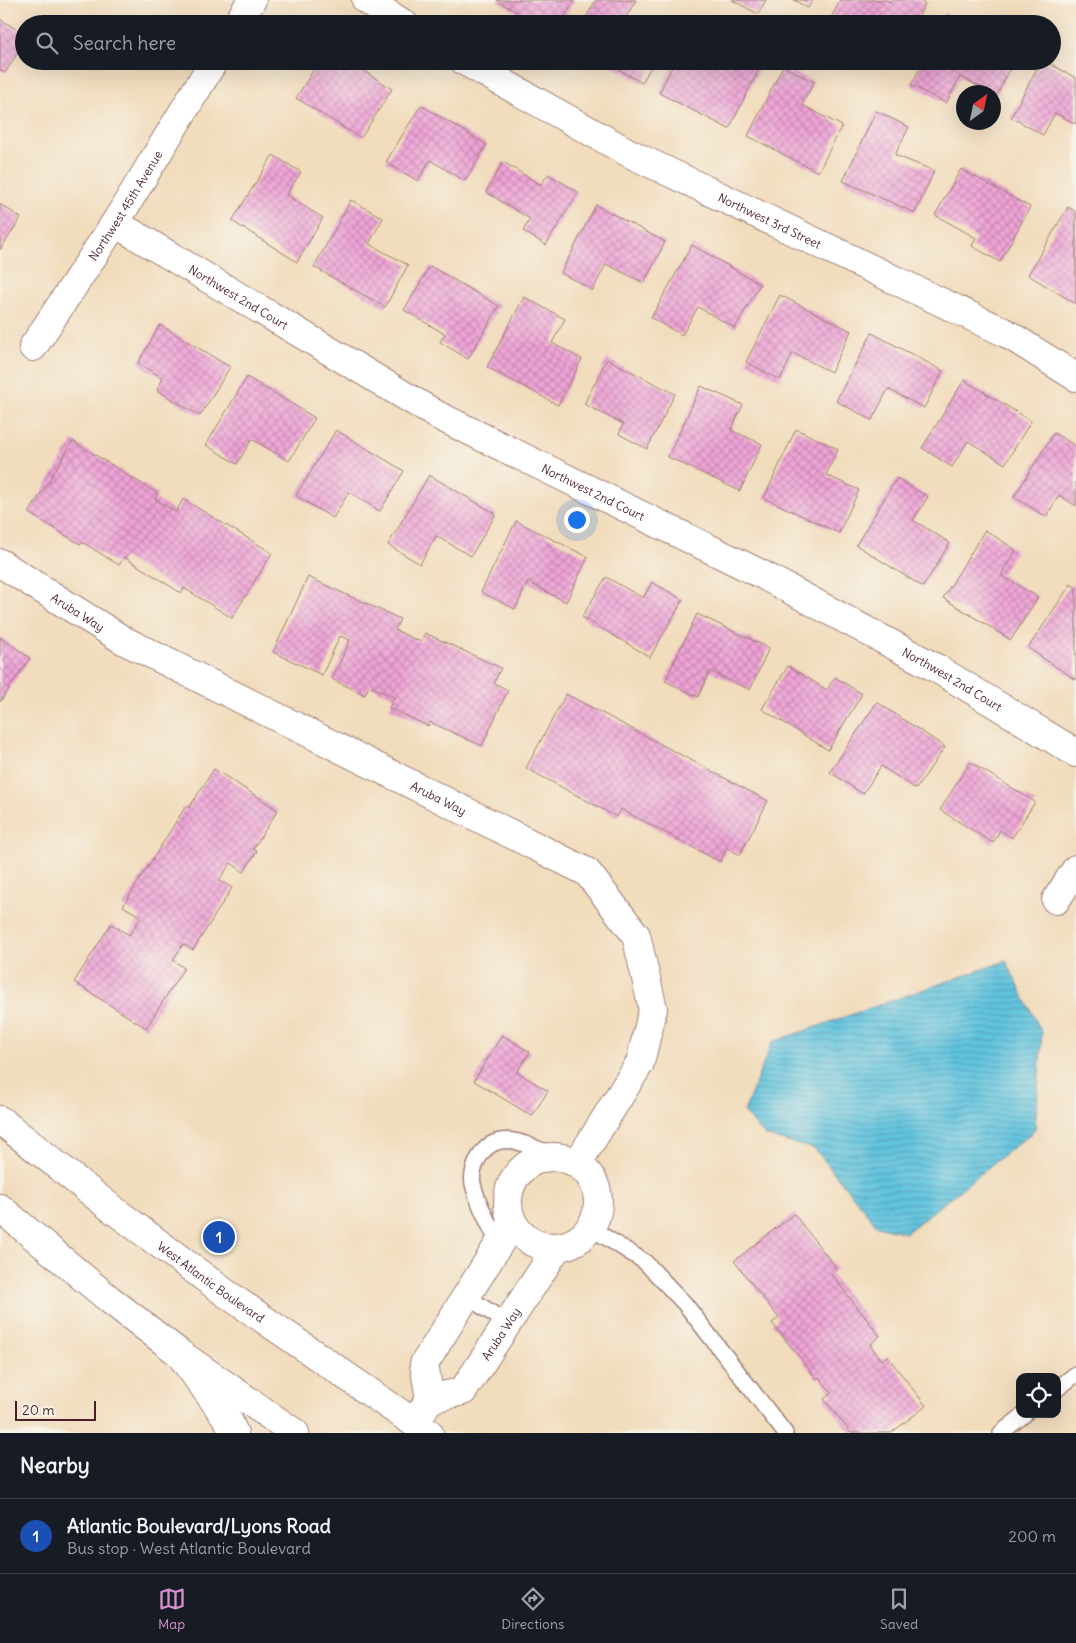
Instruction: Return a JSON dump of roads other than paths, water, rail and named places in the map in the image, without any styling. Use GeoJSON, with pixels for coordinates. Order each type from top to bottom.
{"type":"FeatureCollection","features":[{"type":"Feature","properties":{"kind":"main road"},"geometry":{"type":"LineString","coordinates":[[243,15],[252,0]]}},
{"type":"Feature","properties":{"kind":"main road"},"geometry":{"type":"LineString","coordinates":[[366,0],[390,15]]}},
{"type":"Feature","properties":{"kind":"main road","name":"Northwest 45th Avenue"},"geometry":{"type":"LineString","coordinates":[[33,347],[115,223],[208,70]]}},
{"type":"Feature","properties":{"kind":"main road","name":"Northwest 3rd Street"},"geometry":{"type":"LineString","coordinates":[[480,70],[629,153],[1006,333],[1076,377]]}},
{"type":"Feature","properties":{"kind":"main road","name":"Northwest 2nd Court"},"geometry":{"type":"LineString","coordinates":[[115,223],[436,416],[761,574],[936,668],[1076,753]]}},
{"type":"Feature","properties":{"kind":"main road","name":"Aruba Way"},"geometry":{"type":"LineString","coordinates":[[0,563],[123,640],[587,872],[636,935],[653,1009],[640,1063],[566,1160]]}},
{"type":"Feature","properties":{"kind":"main road"},"geometry":{"type":"LineString","coordinates":[[1056,900],[1076,869]]}},
{"type":"Feature","properties":{"kind":"main road","name":"West Atlantic Boulevard"},"geometry":{"type":"LineString","coordinates":[[0,1120],[111,1208],[224,1292],[417,1429]]}},
{"type":"Feature","properties":{"kind":"main road"},"geometry":{"type":"LineString","coordinates":[[417,1429],[430,1399],[424,1364],[506,1234],[508,1192],[514,1177],[526,1166],[540,1159],[566,1160],[588,1173],[595,1186],[598,1200],[597,1215],[582,1238],[570,1245],[557,1248],[544,1247],[531,1242],[520,1234],[506,1234]]}},
{"type":"Feature","properties":{"kind":"main road"},"geometry":{"type":"LineString","coordinates":[[0,1208],[109,1299],[179,1353],[295,1433]]}},
{"type":"Feature","properties":{"kind":"main road","name":"Aruba Way"},"geometry":{"type":"LineString","coordinates":[[430,1399],[463,1390],[557,1248]]}},
{"type":"Feature","properties":{"kind":"main road"},"geometry":{"type":"LineString","coordinates":[[179,1353],[228,1420],[234,1433]]}},
{"type":"Feature","properties":{"kind":"lane"},"geometry":{"type":"LineString","coordinates":[[506,1234],[473,1183],[473,1168],[481,1153],[495,1142],[516,1140],[566,1160]]}},
{"type":"Feature","properties":{"kind":"lane"},"geometry":{"type":"LineString","coordinates":[[590,1228],[645,1262],[679,1298],[785,1433]]}},
{"type":"Feature","properties":{"kind":"lane"},"geometry":{"type":"LineString","coordinates":[[466,1296],[507,1323]]}},
{"type":"Feature","properties":{"kind":"lane"},"geometry":{"type":"LineString","coordinates":[[1061,1385],[1076,1374]]}},
{"type":"Feature","properties":{"kind":"lane"},"geometry":{"type":"LineString","coordinates":[[1001,1433],[1020,1418]]}},
{"type":"Feature","properties":{"kind":"water"},"geometry":{"type":"Polygon","coordinates":[[[1006,961],[1042,1033],[1035,1130],[906,1233],[877,1226],[815,1149],[765,1136],[744,1112],[772,1042],[1006,961]]]}},
{"type":"Feature","properties":{"kind":"place","name":"Atlantic Boulevard/Lyons Road"},"geometry":{"type":"Point","coordinates":[219,1237]}}]}
